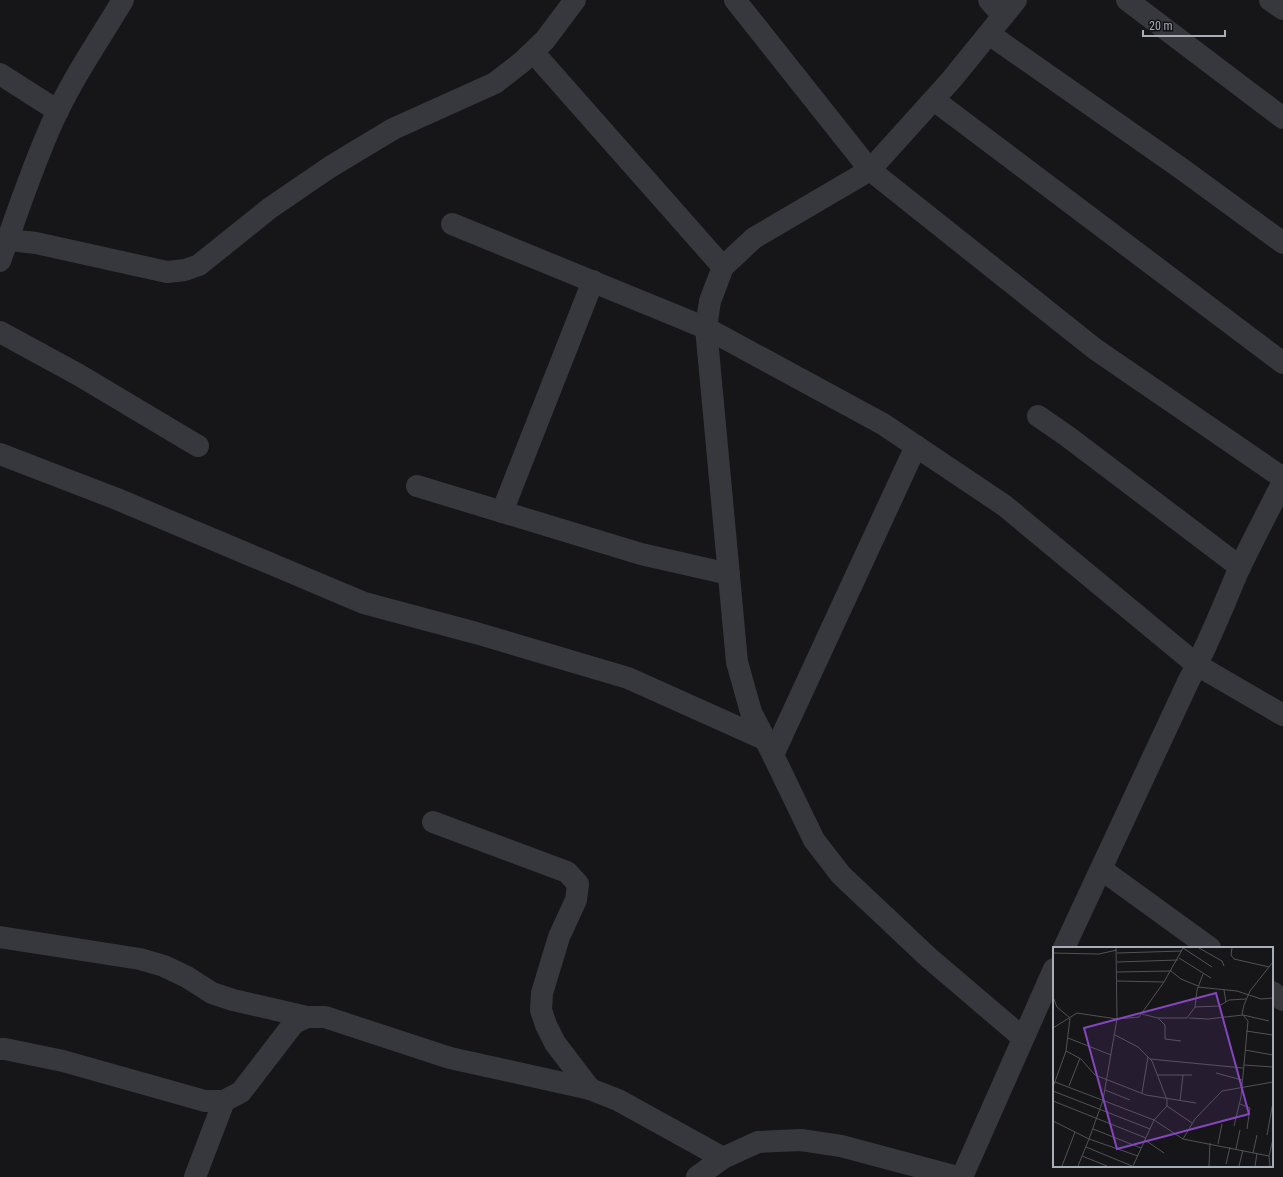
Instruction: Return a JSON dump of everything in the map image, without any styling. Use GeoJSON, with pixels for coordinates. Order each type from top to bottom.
{"type":"FeatureCollection","features":[{"type":"Feature","properties":{"kind":"street"},"geometry":{"type":"LineString","coordinates":[[0,261],[4,240],[58,111],[73,83],[123,0]]}},
{"type":"Feature","properties":{"kind":"street"},"geometry":{"type":"LineString","coordinates":[[4,240],[36,243],[167,272],[185,270],[199,265],[270,208],[330,167],[393,129],[496,83],[533,52],[575,0]]}},
{"type":"Feature","properties":{"kind":"street"},"geometry":{"type":"LineString","coordinates":[[735,0],[870,170],[1096,349],[1283,478]]}},
{"type":"Feature","properties":{"kind":"street"},"geometry":{"type":"LineString","coordinates":[[989,0],[1010,8],[934,100],[870,170],[754,238],[723,267],[710,301],[706,328],[737,662],[751,712],[814,840],[841,875],[928,957],[1023,1038]]}},
{"type":"Feature","properties":{"kind":"street"},"geometry":{"type":"LineString","coordinates":[[1127,0],[1283,118]]}},
{"type":"Feature","properties":{"kind":"street"},"geometry":{"type":"LineString","coordinates":[[1270,0],[1283,9]]}},
{"type":"Feature","properties":{"kind":"street"},"geometry":{"type":"LineString","coordinates":[[989,34],[1182,169],[1283,243]]}},
{"type":"Feature","properties":{"kind":"street"},"geometry":{"type":"LineString","coordinates":[[533,52],[723,267]]}},
{"type":"Feature","properties":{"kind":"street"},"geometry":{"type":"LineString","coordinates":[[0,74],[58,111]]}},
{"type":"Feature","properties":{"kind":"street"},"geometry":{"type":"LineString","coordinates":[[934,100],[1283,363]]}},
{"type":"Feature","properties":{"kind":"street"},"geometry":{"type":"LineString","coordinates":[[452,224],[706,328],[883,424],[1005,506],[1197,665],[1283,715]]}},
{"type":"Feature","properties":{"kind":"street"},"geometry":{"type":"LineString","coordinates":[[502,512],[593,281]]}},
{"type":"Feature","properties":{"kind":"street"},"geometry":{"type":"LineString","coordinates":[[0,332],[79,376],[198,446]]}},
{"type":"Feature","properties":{"kind":"street"},"geometry":{"type":"LineString","coordinates":[[1038,416],[1067,436],[1240,567]]}},
{"type":"Feature","properties":{"kind":"street"},"geometry":{"type":"LineString","coordinates":[[768,747],[916,446]]}},
{"type":"Feature","properties":{"kind":"street"},"geometry":{"type":"LineString","coordinates":[[0,454],[117,499],[364,603],[628,678],[768,747]]}},
{"type":"Feature","properties":{"kind":"street"},"geometry":{"type":"LineString","coordinates":[[1064,947],[1197,665],[1240,567],[1283,482]]}},
{"type":"Feature","properties":{"kind":"street"},"geometry":{"type":"LineString","coordinates":[[417,486],[641,554],[728,574]]}},
{"type":"Feature","properties":{"kind":"street"},"geometry":{"type":"LineString","coordinates":[[433,822],[567,872],[578,884],[576,900],[559,937],[542,993],[541,1010],[546,1025],[555,1043],[590,1089]]}},
{"type":"Feature","properties":{"kind":"street"},"geometry":{"type":"LineString","coordinates":[[1101,869],[1209,947]]}},
{"type":"Feature","properties":{"kind":"street"},"geometry":{"type":"LineString","coordinates":[[0,937],[140,959],[164,966],[187,977],[212,993],[233,1000],[307,1017],[325,1017],[450,1058],[590,1089],[618,1100],[723,1158]]}},
{"type":"Feature","properties":{"kind":"street"},"geometry":{"type":"LineString","coordinates":[[962,1177],[1053,971]]}},
{"type":"Feature","properties":{"kind":"street"},"geometry":{"type":"LineString","coordinates":[[1273,993],[1283,1000]]}},
{"type":"Feature","properties":{"kind":"street"},"geometry":{"type":"LineString","coordinates":[[0,1049],[63,1061],[205,1101],[224,1101],[241,1092],[294,1023],[307,1017]]}},
{"type":"Feature","properties":{"kind":"street"},"geometry":{"type":"LineString","coordinates":[[195,1177],[224,1101]]}},
{"type":"Feature","properties":{"kind":"street"},"geometry":{"type":"LineString","coordinates":[[697,1177],[723,1158],[758,1142],[800,1140],[841,1146],[957,1177]]}}]}
